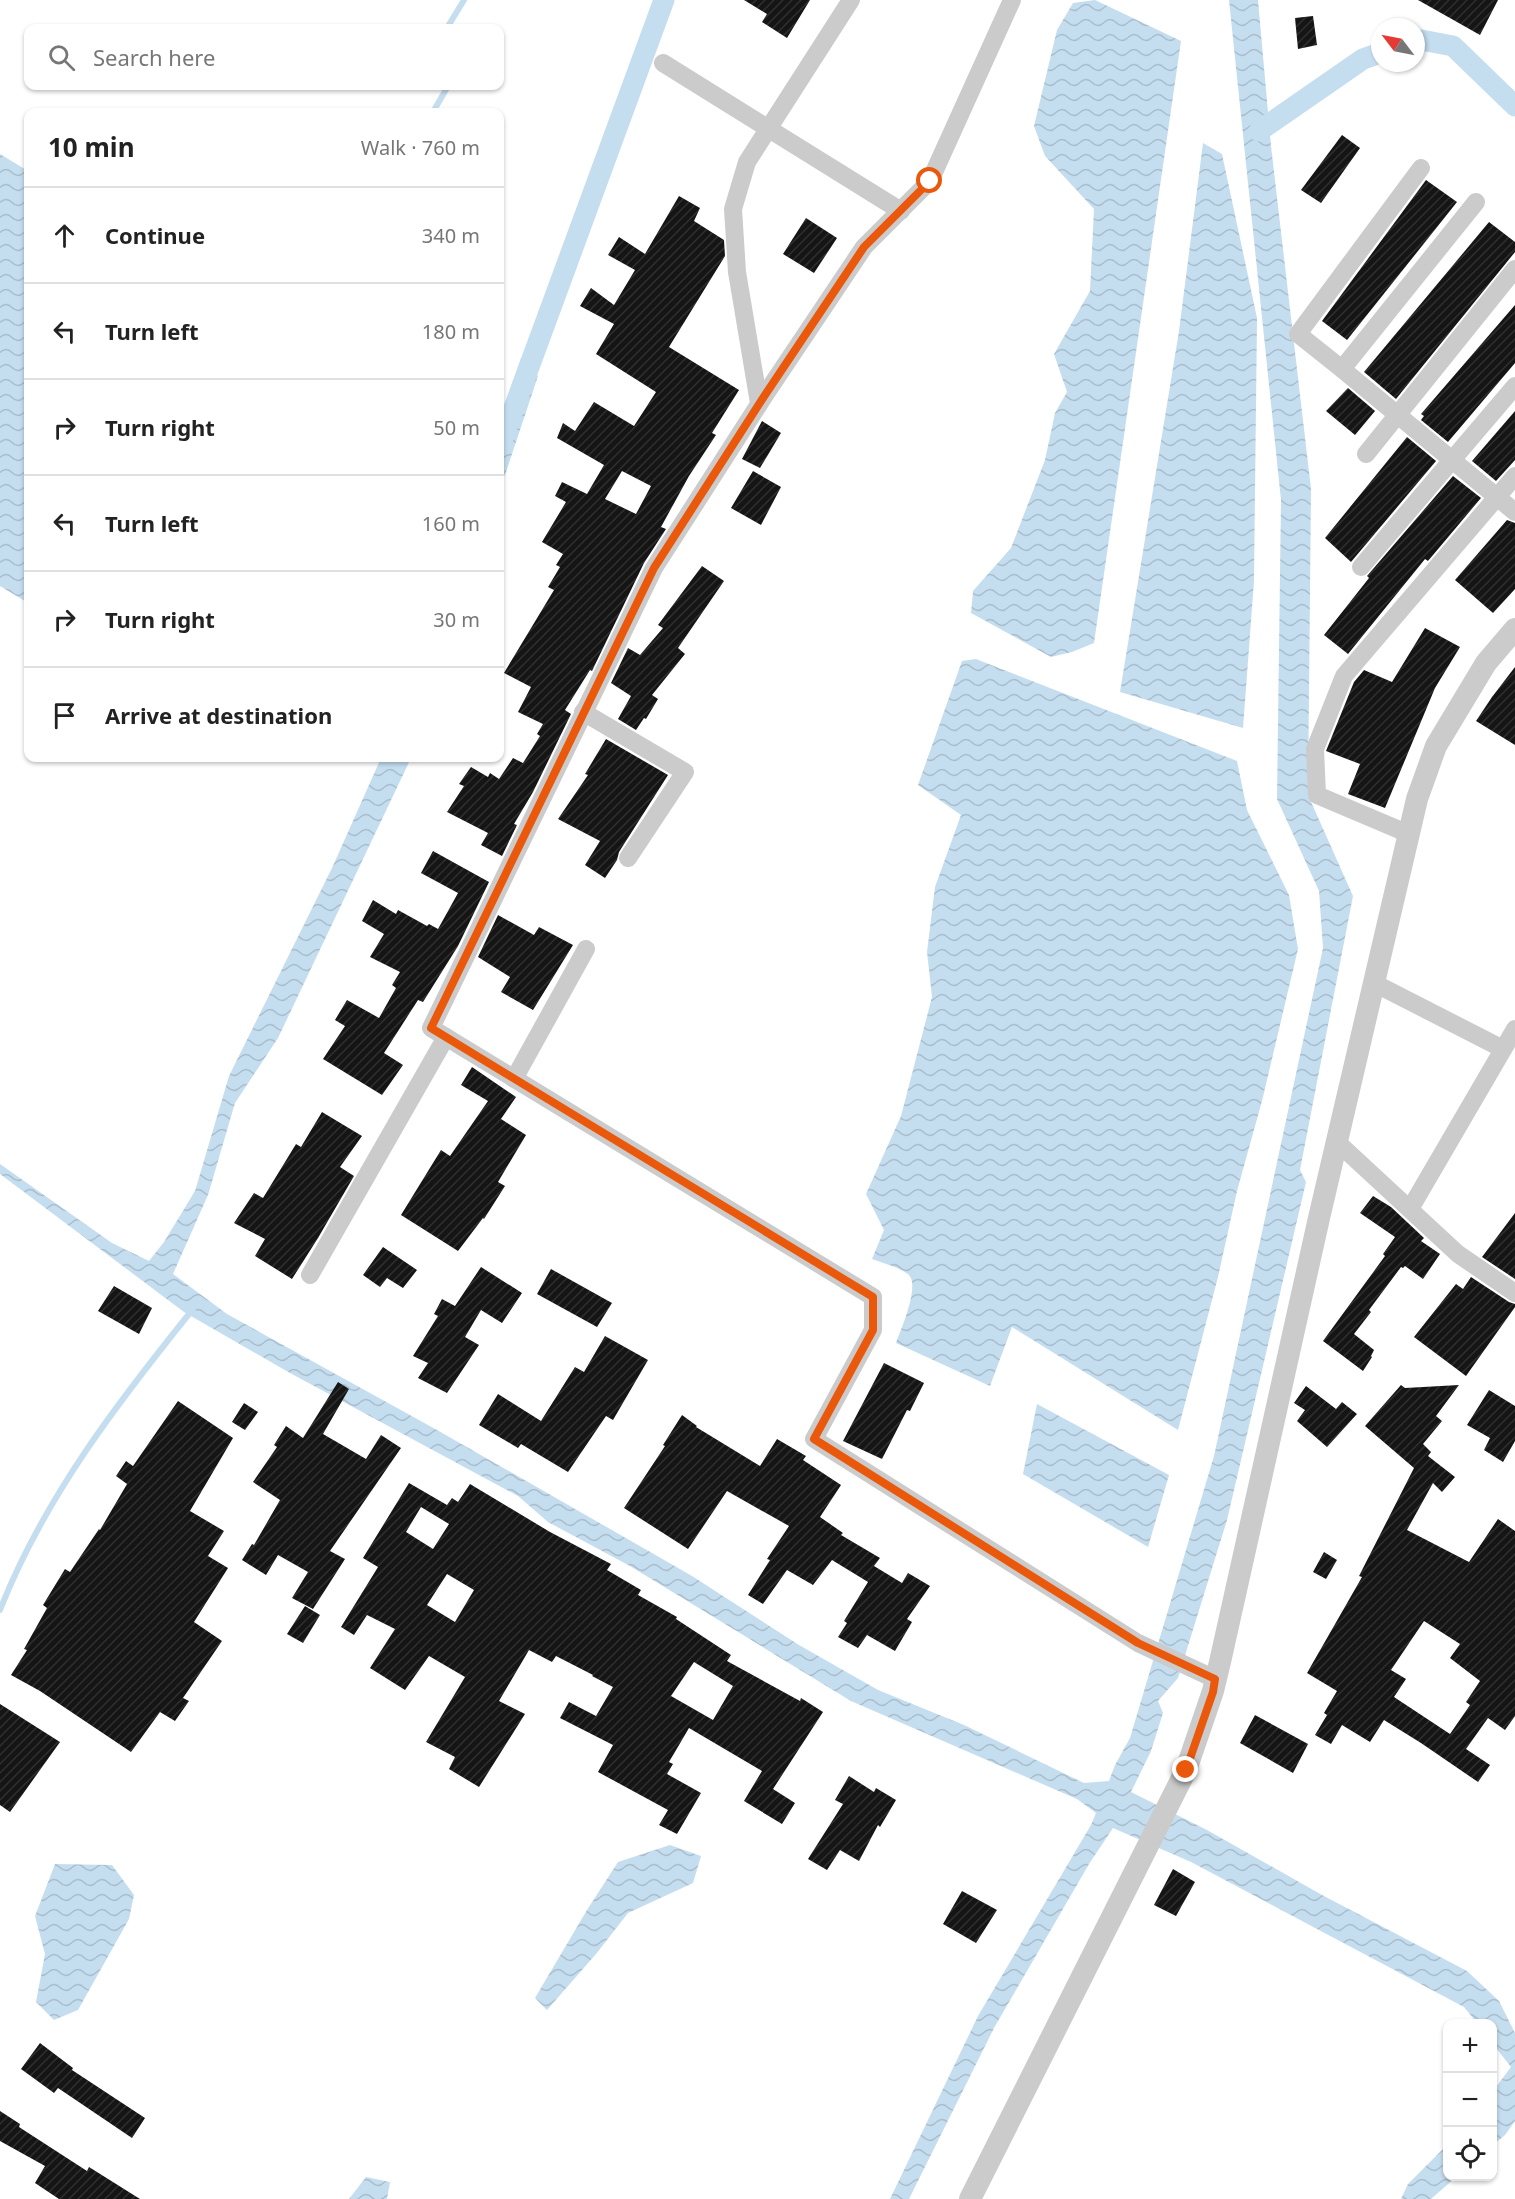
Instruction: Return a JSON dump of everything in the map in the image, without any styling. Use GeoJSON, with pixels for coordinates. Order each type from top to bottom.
{"type":"FeatureCollection","features":[{"type":"Feature","properties":{"kind":"street"},"geometry":{"type":"LineString","coordinates":[[759,403],[737,272],[733,208],[747,162],[851,0]]}},
{"type":"Feature","properties":{"kind":"street"},"geometry":{"type":"LineString","coordinates":[[1012,0],[930,181],[864,247],[759,403],[654,568],[431,1028],[873,1297],[873,1330],[814,1439],[1138,1643],[1215,1679]]}},
{"type":"Feature","properties":{"kind":"street"},"geometry":{"type":"LineString","coordinates":[[663,63],[901,210]]}},
{"type":"Feature","properties":{"kind":"street"},"geometry":{"type":"LineString","coordinates":[[1421,168],[1298,334],[1515,512]]}},
{"type":"Feature","properties":{"kind":"street"},"geometry":{"type":"LineString","coordinates":[[1342,369],[1476,202]]}},
{"type":"Feature","properties":{"kind":"street"},"geometry":{"type":"LineString","coordinates":[[1366,454],[1515,269]]}},
{"type":"Feature","properties":{"kind":"street"},"geometry":{"type":"LineString","coordinates":[[1361,567],[1515,386]]}},
{"type":"Feature","properties":{"kind":"street"},"geometry":{"type":"LineString","coordinates":[[1409,834],[1317,795],[1315,750],[1344,676],[1515,476]]}},
{"type":"Feature","properties":{"kind":"street"},"geometry":{"type":"LineString","coordinates":[[970,2199],[1186,1770],[1213,1692],[1417,799],[1436,746],[1486,663],[1515,628]]}},
{"type":"Feature","properties":{"kind":"street"},"geometry":{"type":"LineString","coordinates":[[583,712],[685,772],[628,858]]}},
{"type":"Feature","properties":{"kind":"street"},"geometry":{"type":"LineString","coordinates":[[514,1079],[586,950]]}},
{"type":"Feature","properties":{"kind":"street"},"geometry":{"type":"LineString","coordinates":[[1374,984],[1503,1049]]}},
{"type":"Feature","properties":{"kind":"street"},"geometry":{"type":"LineString","coordinates":[[1410,1209],[1515,1029]]}},
{"type":"Feature","properties":{"kind":"street"},"geometry":{"type":"LineString","coordinates":[[310,1275],[446,1037]]}},
{"type":"Feature","properties":{"kind":"street"},"geometry":{"type":"LineString","coordinates":[[1337,1142],[1458,1254],[1515,1293]]}},
{"type":"Feature","properties":{"kind":"water"},"geometry":{"type":"Polygon","coordinates":[[[1095,0],[1181,41],[1094,643],[1051,657],[971,613],[973,591],[1011,548],[1045,460],[1055,413],[1067,392],[1054,354],[1090,291],[1094,209],[1045,156],[1034,126],[1057,30],[1073,3],[1095,0]]]}},
{"type":"Feature","properties":{"kind":"water"},"geometry":{"type":"Polygon","coordinates":[[[1229,0],[1258,0],[1271,146],[1311,489],[1308,795],[1353,896],[1300,1170],[1306,1182],[1227,1520],[1178,1678],[1158,1701],[1163,1713],[1151,1751],[1131,1792],[1207,1830],[1322,1895],[1467,1971],[1499,2001],[1515,2033],[1515,2121],[1497,2142],[1497,2086],[1511,2067],[1497,2049],[1497,2019],[1474,2019],[1464,2007],[1191,1862],[1113,1828],[1089,1864],[994,2028],[909,2199],[890,2199],[978,2016],[1096,1813],[1077,1799],[851,1701],[630,1566],[548,1522],[518,1496],[290,1373],[184,1312],[0,1174],[0,1164],[112,1243],[149,1261],[164,1242],[195,1191],[229,1076],[332,868],[379,762],[409,762],[278,1038],[235,1103],[208,1195],[173,1274],[227,1314],[437,1430],[692,1576],[799,1645],[878,1690],[964,1725],[1084,1783],[1109,1781],[1130,1738],[1214,1456],[1323,948],[1319,891],[1277,799],[1281,500],[1229,0]]]}},
{"type":"Feature","properties":{"kind":"water"},"geometry":{"type":"Polygon","coordinates":[[[1203,143],[1222,154],[1257,318],[1254,581],[1243,728],[1120,692],[1179,331],[1203,143]]]}},
{"type":"Feature","properties":{"kind":"water"},"geometry":{"type":"Polygon","coordinates":[[[0,154],[24,169],[24,601],[0,586],[0,154]]]}},
{"type":"Feature","properties":{"kind":"water"},"geometry":{"type":"Polygon","coordinates":[[[521,358],[538,376],[504,476],[504,415],[521,358]]]}},
{"type":"Feature","properties":{"kind":"water"},"geometry":{"type":"Polygon","coordinates":[[[976,659],[1237,761],[1247,810],[1289,895],[1298,949],[1262,1101],[1237,1191],[1218,1277],[1178,1430],[1012,1327],[990,1386],[896,1343],[909,1307],[911,1279],[900,1269],[872,1259],[884,1230],[866,1194],[901,1116],[932,997],[927,952],[935,887],[961,815],[918,785],[962,661],[976,659]]]}},
{"type":"Feature","properties":{"kind":"water"},"geometry":{"type":"Polygon","coordinates":[[[1037,1404],[1169,1475],[1148,1547],[1023,1474],[1037,1404]]]}},
{"type":"Feature","properties":{"kind":"water"},"geometry":{"type":"Polygon","coordinates":[[[670,1845],[701,1856],[693,1883],[628,1913],[547,2010],[535,1998],[618,1862],[670,1845]]]}},
{"type":"Feature","properties":{"kind":"water"},"geometry":{"type":"Polygon","coordinates":[[[55,1864],[112,1865],[134,1895],[129,1919],[78,2010],[54,2020],[36,2002],[45,1954],[35,1916],[55,1864]]]}},
{"type":"Feature","properties":{"kind":"water"},"geometry":{"type":"Polygon","coordinates":[[[1443,2149],[1443,2181],[1451,2181],[1431,2199],[1401,2199],[1408,2184],[1443,2149]]]}},
{"type":"Feature","properties":{"kind":"water"},"geometry":{"type":"Polygon","coordinates":[[[366,2177],[390,2182],[387,2199],[349,2199],[366,2177]]]}},
{"type":"Feature","properties":{"kind":"building"},"geometry":{"type":"Polygon","coordinates":[[[744,0],[810,0],[787,38],[762,22],[767,14],[744,0]]]}},
{"type":"Feature","properties":{"kind":"building"},"geometry":{"type":"Polygon","coordinates":[[[1418,0],[1498,0],[1480,35],[1418,0]]]}},
{"type":"Feature","properties":{"kind":"building"},"geometry":{"type":"Polygon","coordinates":[[[1313,16],[1317,45],[1298,49],[1295,18],[1313,16]]]}},
{"type":"Feature","properties":{"kind":"building"},"geometry":{"type":"Polygon","coordinates":[[[1342,135],[1360,148],[1321,203],[1301,190],[1342,135]]]}},
{"type":"Feature","properties":{"kind":"building"},"geometry":{"type":"Polygon","coordinates":[[[1426,180],[1457,202],[1347,340],[1322,321],[1426,180]]]}},
{"type":"Feature","properties":{"kind":"building"},"geometry":{"type":"Polygon","coordinates":[[[679,196],[700,208],[694,221],[724,240],[725,256],[669,347],[739,390],[712,433],[716,435],[689,476],[661,527],[666,529],[644,563],[592,671],[590,670],[565,710],[571,714],[533,792],[514,824],[517,825],[502,856],[481,845],[488,833],[447,812],[464,786],[459,784],[471,767],[488,777],[490,773],[499,779],[513,758],[523,763],[540,736],[537,734],[543,724],[518,712],[531,687],[504,673],[554,590],[548,587],[560,567],[556,565],[563,554],[542,542],[566,502],[555,496],[562,482],[587,494],[604,465],[557,438],[563,423],[575,431],[594,402],[634,426],[656,392],[596,354],[614,324],[580,306],[591,288],[614,305],[635,270],[608,255],[619,237],[645,254],[679,196]],[[622,471],[605,499],[636,514],[651,486],[622,471]]]}},
{"type":"Feature","properties":{"kind":"building"},"geometry":{"type":"Polygon","coordinates":[[[806,218],[837,238],[814,273],[783,254],[806,218]]]}},
{"type":"Feature","properties":{"kind":"building"},"geometry":{"type":"Polygon","coordinates":[[[1489,222],[1515,242],[1515,252],[1396,399],[1364,372],[1489,222]]]}},
{"type":"Feature","properties":{"kind":"building"},"geometry":{"type":"Polygon","coordinates":[[[1515,305],[1515,363],[1448,442],[1421,420],[1424,416],[1421,414],[1515,305]]]}},
{"type":"Feature","properties":{"kind":"building"},"geometry":{"type":"Polygon","coordinates":[[[1348,388],[1375,411],[1355,435],[1326,411],[1348,388]]]}},
{"type":"Feature","properties":{"kind":"building"},"geometry":{"type":"Polygon","coordinates":[[[1515,411],[1515,460],[1496,481],[1472,461],[1515,411]]]}},
{"type":"Feature","properties":{"kind":"building"},"geometry":{"type":"Polygon","coordinates":[[[762,421],[781,433],[760,468],[742,459],[762,421]]]}},
{"type":"Feature","properties":{"kind":"building"},"geometry":{"type":"Polygon","coordinates":[[[1407,437],[1436,461],[1351,562],[1325,538],[1407,437]]]}},
{"type":"Feature","properties":{"kind":"building"},"geometry":{"type":"Polygon","coordinates":[[[753,471],[781,487],[761,525],[731,508],[753,471]]]}},
{"type":"Feature","properties":{"kind":"building"},"geometry":{"type":"Polygon","coordinates":[[[1453,476],[1481,498],[1428,561],[1425,559],[1348,654],[1324,635],[1369,578],[1367,576],[1453,476]]]}},
{"type":"Feature","properties":{"kind":"building"},"geometry":{"type":"Polygon","coordinates":[[[1507,520],[1515,523],[1515,589],[1493,613],[1455,580],[1507,520]]]}},
{"type":"Feature","properties":{"kind":"building"},"geometry":{"type":"Polygon","coordinates":[[[702,566],[724,581],[678,648],[685,654],[652,695],[658,699],[636,730],[618,719],[631,696],[611,683],[628,648],[640,655],[663,628],[658,625],[702,566]]]}},
{"type":"Feature","properties":{"kind":"building"},"geometry":{"type":"Polygon","coordinates":[[[1425,628],[1460,647],[1435,688],[1385,808],[1348,794],[1360,764],[1326,751],[1354,682],[1364,670],[1392,682],[1425,628]]]}},
{"type":"Feature","properties":{"kind":"building"},"geometry":{"type":"Polygon","coordinates":[[[1515,667],[1515,745],[1476,721],[1515,667]]]}},
{"type":"Feature","properties":{"kind":"building"},"geometry":{"type":"Polygon","coordinates":[[[606,739],[668,775],[605,878],[585,865],[600,841],[558,819],[588,775],[585,774],[606,739]]]}},
{"type":"Feature","properties":{"kind":"building"},"geometry":{"type":"Polygon","coordinates":[[[433,851],[489,882],[458,946],[423,1002],[418,1000],[384,1053],[403,1065],[382,1095],[323,1059],[345,1026],[335,1020],[347,1000],[379,1018],[396,988],[392,985],[400,972],[370,957],[384,934],[362,921],[373,900],[396,914],[398,910],[427,926],[429,924],[438,929],[458,893],[421,873],[433,851]]]}},
{"type":"Feature","properties":{"kind":"building"},"geometry":{"type":"Polygon","coordinates":[[[498,915],[534,935],[539,927],[573,945],[533,1010],[501,992],[510,977],[478,957],[498,915]]]}},
{"type":"Feature","properties":{"kind":"building"},"geometry":{"type":"Polygon","coordinates":[[[472,1067],[516,1097],[501,1119],[526,1135],[498,1182],[505,1186],[484,1219],[458,1251],[401,1215],[441,1150],[450,1156],[488,1101],[461,1085],[472,1067]]]}},
{"type":"Feature","properties":{"kind":"building"},"geometry":{"type":"Polygon","coordinates":[[[322,1112],[362,1136],[340,1167],[354,1176],[292,1279],[255,1256],[265,1239],[234,1223],[254,1193],[263,1198],[296,1144],[301,1147],[322,1112]]]}},
{"type":"Feature","properties":{"kind":"building"},"geometry":{"type":"Polygon","coordinates":[[[1373,1196],[1391,1207],[1424,1238],[1421,1241],[1440,1254],[1423,1279],[1405,1266],[1401,1267],[1369,1310],[1371,1312],[1354,1334],[1374,1350],[1363,1371],[1323,1341],[1385,1256],[1383,1254],[1395,1237],[1360,1213],[1373,1196]]]}},
{"type":"Feature","properties":{"kind":"building"},"geometry":{"type":"Polygon","coordinates":[[[1515,1213],[1515,1279],[1482,1257],[1515,1213]]]}},
{"type":"Feature","properties":{"kind":"building"},"geometry":{"type":"Polygon","coordinates":[[[383,1247],[417,1270],[403,1288],[387,1278],[380,1287],[363,1275],[383,1247]]]}},
{"type":"Feature","properties":{"kind":"building"},"geometry":{"type":"Polygon","coordinates":[[[481,1267],[522,1293],[502,1323],[481,1310],[465,1337],[479,1345],[447,1393],[418,1378],[428,1363],[413,1356],[438,1316],[434,1314],[442,1299],[455,1306],[481,1267]]]}},
{"type":"Feature","properties":{"kind":"building"},"geometry":{"type":"Polygon","coordinates":[[[551,1269],[612,1303],[597,1327],[537,1294],[551,1269]]]}},
{"type":"Feature","properties":{"kind":"building"},"geometry":{"type":"Polygon","coordinates":[[[1471,1277],[1515,1304],[1515,1307],[1466,1376],[1414,1337],[1456,1284],[1463,1289],[1471,1277]]]}},
{"type":"Feature","properties":{"kind":"building"},"geometry":{"type":"Polygon","coordinates":[[[114,1286],[152,1308],[139,1334],[98,1311],[114,1286]]]}},
{"type":"Feature","properties":{"kind":"building"},"geometry":{"type":"Polygon","coordinates":[[[605,1336],[648,1360],[613,1420],[606,1416],[568,1472],[521,1444],[518,1448],[479,1425],[498,1394],[541,1421],[575,1367],[584,1372],[605,1336]]]}},
{"type":"Feature","properties":{"kind":"building"},"geometry":{"type":"Polygon","coordinates":[[[884,1363],[924,1383],[910,1411],[907,1410],[882,1459],[843,1441],[884,1363]]]}},
{"type":"Feature","properties":{"kind":"building"},"geometry":{"type":"Polygon","coordinates":[[[338,1382],[349,1389],[323,1434],[366,1459],[381,1435],[401,1448],[330,1551],[345,1559],[313,1609],[292,1598],[308,1572],[278,1555],[266,1575],[242,1560],[252,1544],[254,1545],[280,1500],[253,1482],[277,1447],[274,1445],[286,1426],[303,1438],[338,1382]]]}},
{"type":"Feature","properties":{"kind":"building"},"geometry":{"type":"Polygon","coordinates":[[[1401,1385],[1405,1388],[1459,1385],[1436,1416],[1442,1421],[1423,1444],[1431,1452],[1428,1456],[1455,1477],[1442,1492],[1433,1483],[1407,1530],[1469,1562],[1498,1519],[1515,1531],[1515,1716],[1505,1730],[1488,1718],[1466,1749],[1490,1765],[1478,1782],[1384,1720],[1370,1742],[1342,1725],[1331,1744],[1315,1735],[1337,1691],[1307,1673],[1362,1577],[1359,1576],[1414,1468],[1365,1426],[1401,1385]],[[1424,1621],[1391,1670],[1406,1679],[1394,1697],[1450,1734],[1470,1705],[1466,1702],[1480,1681],[1450,1658],[1460,1644],[1424,1621]]]}},
{"type":"Feature","properties":{"kind":"building"},"geometry":{"type":"Polygon","coordinates":[[[1306,1386],[1336,1409],[1342,1402],[1357,1414],[1327,1447],[1297,1421],[1305,1410],[1294,1403],[1306,1386]]]}},
{"type":"Feature","properties":{"kind":"building"},"geometry":{"type":"Polygon","coordinates":[[[1489,1390],[1515,1406],[1515,1441],[1503,1462],[1484,1450],[1490,1438],[1467,1425],[1489,1390]]]}},
{"type":"Feature","properties":{"kind":"building"},"geometry":{"type":"Polygon","coordinates":[[[178,1401],[233,1438],[190,1511],[224,1531],[208,1556],[228,1568],[194,1622],[222,1641],[183,1698],[189,1701],[175,1721],[160,1712],[131,1752],[40,1691],[11,1675],[27,1650],[24,1649],[47,1608],[43,1605],[65,1569],[70,1572],[100,1530],[127,1484],[116,1476],[126,1461],[133,1466],[178,1401]]]}},
{"type":"Feature","properties":{"kind":"building"},"geometry":{"type":"Polygon","coordinates":[[[244,1403],[258,1412],[245,1430],[232,1422],[244,1403]]]}},
{"type":"Feature","properties":{"kind":"building"},"geometry":{"type":"Polygon","coordinates":[[[682,1415],[696,1427],[760,1466],[777,1439],[806,1456],[803,1460],[841,1485],[820,1517],[843,1533],[841,1535],[880,1558],[874,1566],[902,1583],[908,1573],[930,1586],[907,1619],[912,1622],[895,1651],[867,1635],[858,1648],[838,1637],[847,1623],[844,1621],[868,1582],[832,1560],[813,1585],[787,1570],[763,1604],[748,1595],[770,1560],[767,1559],[789,1526],[727,1491],[688,1549],[624,1508],[665,1446],[663,1445],[682,1415]]]}},
{"type":"Feature","properties":{"kind":"building"},"geometry":{"type":"Polygon","coordinates":[[[409,1483],[447,1505],[452,1498],[458,1502],[470,1484],[550,1532],[611,1564],[607,1570],[641,1590],[638,1595],[677,1617],[676,1619],[731,1655],[727,1661],[800,1701],[801,1698],[823,1712],[773,1789],[795,1803],[782,1824],[744,1801],[762,1771],[689,1728],[669,1762],[673,1764],[667,1774],[701,1793],[677,1834],[659,1825],[668,1810],[598,1772],[613,1745],[560,1718],[569,1702],[596,1716],[613,1687],[556,1656],[552,1662],[529,1650],[499,1701],[525,1714],[479,1787],[449,1769],[455,1757],[426,1742],[465,1677],[429,1656],[405,1690],[370,1668],[395,1629],[367,1615],[354,1635],[341,1627],[378,1567],[363,1558],[409,1483]],[[421,1507],[406,1532],[433,1549],[449,1524],[421,1507]],[[447,1574],[427,1605],[455,1622],[474,1590],[447,1574]],[[694,1662],[671,1696],[713,1720],[733,1686],[694,1662]]]}},
{"type":"Feature","properties":{"kind":"building"},"geometry":{"type":"Polygon","coordinates":[[[1324,1552],[1337,1560],[1326,1579],[1313,1572],[1324,1552]]]}},
{"type":"Feature","properties":{"kind":"building"},"geometry":{"type":"Polygon","coordinates":[[[305,1606],[320,1615],[303,1643],[287,1634],[305,1606]]]}},
{"type":"Feature","properties":{"kind":"building"},"geometry":{"type":"Polygon","coordinates":[[[0,1704],[60,1742],[10,1812],[0,1805],[0,1704]]]}},
{"type":"Feature","properties":{"kind":"building"},"geometry":{"type":"Polygon","coordinates":[[[1255,1715],[1308,1744],[1293,1773],[1240,1743],[1255,1715]]]}},
{"type":"Feature","properties":{"kind":"building"},"geometry":{"type":"Polygon","coordinates":[[[849,1776],[874,1792],[876,1788],[896,1800],[880,1827],[878,1825],[859,1861],[840,1850],[827,1870],[808,1859],[843,1804],[835,1800],[849,1776]]]}},
{"type":"Feature","properties":{"kind":"building"},"geometry":{"type":"Polygon","coordinates":[[[1173,1869],[1195,1882],[1176,1916],[1154,1905],[1173,1869]]]}},
{"type":"Feature","properties":{"kind":"building"},"geometry":{"type":"Polygon","coordinates":[[[962,1891],[997,1910],[976,1943],[943,1924],[962,1891]]]}},
{"type":"Feature","properties":{"kind":"building"},"geometry":{"type":"Polygon","coordinates":[[[40,2043],[73,2068],[72,2070],[145,2118],[132,2138],[58,2088],[54,2093],[21,2069],[40,2043]]]}},
{"type":"Feature","properties":{"kind":"building"},"geometry":{"type":"Polygon","coordinates":[[[0,2111],[20,2124],[19,2127],[87,2171],[89,2167],[140,2199],[59,2199],[35,2183],[45,2166],[0,2141],[0,2111]]]}},
{"type":"Feature","properties":{"kind":"waterway"},"geometry":{"type":"LineString","coordinates":[[449,24],[464,0]]}},
{"type":"Feature","properties":{"kind":"waterway"},"geometry":{"type":"LineString","coordinates":[[504,435],[664,0]]}},
{"type":"Feature","properties":{"kind":"waterway"},"geometry":{"type":"LineString","coordinates":[[1425,41],[1453,46],[1515,106]]}},
{"type":"Feature","properties":{"kind":"waterway"},"geometry":{"type":"LineString","coordinates":[[1259,131],[1363,59],[1371,56]]}},
{"type":"Feature","properties":{"kind":"waterway"},"geometry":{"type":"LineString","coordinates":[[435,108],[446,90]]}},
{"type":"Feature","properties":{"kind":"waterway"},"geometry":{"type":"LineString","coordinates":[[0,1610],[38,1529],[85,1452],[137,1380],[193,1309]]}},
{"type":"Feature","properties":{"kind":"route"},"geometry":{"type":"LineString","coordinates":[[930,181],[864,247],[763,398],[654,568],[431,1028],[873,1297],[873,1330],[814,1439],[1138,1643],[1215,1679],[1213,1692],[1186,1770]]}}]}
